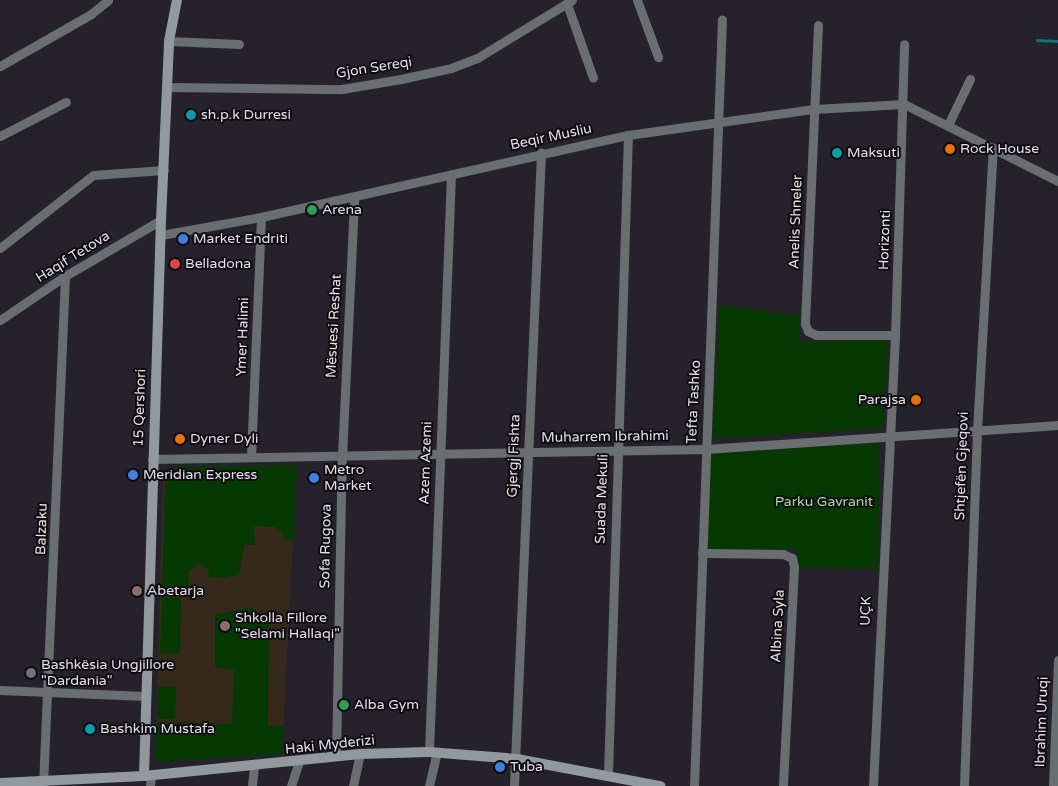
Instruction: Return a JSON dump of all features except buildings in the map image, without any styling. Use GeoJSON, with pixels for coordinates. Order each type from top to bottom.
{"type":"FeatureCollection","features":[{"type":"Feature","properties":{"kind":"street"},"geometry":{"type":"LineString","coordinates":[[0,66],[91,14],[108,0]]}},
{"type":"Feature","properties":{"kind":"street","name":"15 Qershori"},"geometry":{"type":"LineString","coordinates":[[148,775],[145,696],[152,459],[169,41],[177,0]]}},
{"type":"Feature","properties":{"kind":"street"},"geometry":{"type":"LineString","coordinates":[[636,0],[658,57]]}},
{"type":"Feature","properties":{"kind":"street","name":"Gjon Sereqi"},"geometry":{"type":"LineString","coordinates":[[167,87],[342,89],[401,79],[451,68],[479,57],[569,2],[593,78]]}},
{"type":"Feature","properties":{"kind":"street","name":"Tefta Tashko"},"geometry":{"type":"LineString","coordinates":[[694,786],[706,449],[721,120],[722,20]]}},
{"type":"Feature","properties":{"kind":"street","name":"Anelis Shneler"},"geometry":{"type":"LineString","coordinates":[[818,25],[805,324],[816,335],[895,335]]}},
{"type":"Feature","properties":{"kind":"street"},"geometry":{"type":"LineString","coordinates":[[169,41],[239,44]]}},
{"type":"Feature","properties":{"kind":"street","name":"Horizonti"},"geometry":{"type":"LineString","coordinates":[[888,436],[895,335],[904,104],[904,44]]}},
{"type":"Feature","properties":{"kind":"street"},"geometry":{"type":"LineString","coordinates":[[948,125],[970,79]]}},
{"type":"Feature","properties":{"kind":"street"},"geometry":{"type":"LineString","coordinates":[[0,136],[66,102]]}},
{"type":"Feature","properties":{"kind":"street","name":"Beqir Musliu"},"geometry":{"type":"LineString","coordinates":[[161,235],[261,217],[628,135],[721,120],[814,109],[904,104],[1058,181]]}},
{"type":"Feature","properties":{"kind":"street","name":"Suada Mekuli"},"geometry":{"type":"LineString","coordinates":[[608,774],[628,135]]}},
{"type":"Feature","properties":{"kind":"street","name":"Shtjefën Gjeqovi"},"geometry":{"type":"LineString","coordinates":[[964,786],[977,431],[993,147]]}},
{"type":"Feature","properties":{"kind":"street","name":"Gjergj Fishta"},"geometry":{"type":"LineString","coordinates":[[514,786],[517,760],[541,153]]}},
{"type":"Feature","properties":{"kind":"street"},"geometry":{"type":"LineString","coordinates":[[0,248],[93,175],[164,170]]}},
{"type":"Feature","properties":{"kind":"street","name":"Azem Azemi"},"geometry":{"type":"LineString","coordinates":[[429,786],[433,752],[440,454],[451,174]]}},
{"type":"Feature","properties":{"kind":"street","name":"Mësuesi Reshat"},"geometry":{"type":"LineString","coordinates":[[342,456],[354,197]]}},
{"type":"Feature","properties":{"kind":"street","name":"Ymer Halimi"},"geometry":{"type":"LineString","coordinates":[[251,457],[261,217]]}},
{"type":"Feature","properties":{"kind":"street","name":"Haqif Tetova"},"geometry":{"type":"LineString","coordinates":[[0,320],[65,276],[161,220]]}},
{"type":"Feature","properties":{"kind":"street","name":"Balzaku"},"geometry":{"type":"LineString","coordinates":[[44,784],[65,276]]}},
{"type":"Feature","properties":{"kind":"street","name":"Muharrem Ibrahimi"},"geometry":{"type":"LineString","coordinates":[[152,459],[706,449],[1058,425]]}},
{"type":"Feature","properties":{"kind":"street","name":"UÇK"},"geometry":{"type":"LineString","coordinates":[[872,786],[888,436]]}},
{"type":"Feature","properties":{"kind":"street","name":"Sofa Rugova"},"geometry":{"type":"LineString","coordinates":[[336,756],[342,456]]}},
{"type":"Feature","properties":{"kind":"street","name":"Albina Syla"},"geometry":{"type":"LineString","coordinates":[[702,553],[783,554],[792,558],[794,567],[783,786]]}},
{"type":"Feature","properties":{"kind":"street","name":"Ibrahim Uruqi"},"geometry":{"type":"LineString","coordinates":[[1053,786],[1058,660]]}},
{"type":"Feature","properties":{"kind":"street"},"geometry":{"type":"LineString","coordinates":[[0,690],[145,696]]}},
{"type":"Feature","properties":{"kind":"street","name":"Haki Myderizi"},"geometry":{"type":"LineString","coordinates":[[0,783],[44,784],[254,767],[360,754],[433,752],[517,760],[608,774],[660,786]]}},
{"type":"Feature","properties":{"kind":"street"},"geometry":{"type":"LineString","coordinates":[[353,786],[360,754]]}},
{"type":"Feature","properties":{"kind":"street"},"geometry":{"type":"LineString","coordinates":[[291,786],[298,761]]}},
{"type":"Feature","properties":{"kind":"street"},"geometry":{"type":"LineString","coordinates":[[252,786],[254,767]]}},
{"type":"Feature","properties":{"kind":"street"},"geometry":{"type":"LineString","coordinates":[[148,775],[150,786]]}},
{"type":"Feature","properties":{"kind":"shaded area","name":"Shkolla Fillore \"Selami Hallaqi\""},"geometry":{"type":"Polygon","coordinates":[[[297,465],[282,754],[155,762],[163,475],[166,470],[175,467],[297,465]]]}},
{"type":"Feature","properties":{"kind":"green space"},"geometry":{"type":"Polygon","coordinates":[[[720,305],[801,316],[798,342],[888,340],[883,428],[712,439],[720,305]]]}},
{"type":"Feature","properties":{"kind":"green space","name":"Parku Gavranit"},"geometry":{"type":"Polygon","coordinates":[[[880,443],[878,569],[799,568],[796,549],[707,549],[710,454],[880,443]]]}},
{"type":"Feature","properties":{"kind":"green space"},"geometry":{"type":"Polygon","coordinates":[[[297,465],[294,540],[283,539],[283,533],[275,527],[254,526],[255,545],[244,545],[239,574],[225,578],[208,577],[209,570],[199,564],[189,571],[188,588],[162,588],[166,470],[175,467],[297,465]]]}},
{"type":"Feature","properties":{"kind":"green space"},"geometry":{"type":"Polygon","coordinates":[[[162,597],[181,598],[180,653],[160,654],[162,597]]]}},
{"type":"Feature","properties":{"kind":"green space"},"geometry":{"type":"Polygon","coordinates":[[[253,607],[253,613],[269,613],[268,726],[284,726],[282,754],[155,762],[157,722],[232,724],[234,670],[215,667],[215,615],[253,607]]]}},
{"type":"Feature","properties":{"kind":"green space"},"geometry":{"type":"Polygon","coordinates":[[[158,686],[176,687],[175,719],[157,719],[158,686]]]}},
{"type":"Feature","properties":{"kind":"waterway"},"geometry":{"type":"LineString","coordinates":[[1037,40],[1058,41]]}},
{"type":"Feature","properties":{"kind":"place","name":"sh.p.k Durresi"},"geometry":{"type":"Point","coordinates":[191,115]}},
{"type":"Feature","properties":{"kind":"place","name":"Rock House"},"geometry":{"type":"Point","coordinates":[950,149]}},
{"type":"Feature","properties":{"kind":"place","name":"Maksuti"},"geometry":{"type":"Point","coordinates":[837,153]}},
{"type":"Feature","properties":{"kind":"place","name":"Arena"},"geometry":{"type":"Point","coordinates":[312,210]}},
{"type":"Feature","properties":{"kind":"place","name":"Market Endriti"},"geometry":{"type":"Point","coordinates":[183,239]}},
{"type":"Feature","properties":{"kind":"place","name":"Belladona"},"geometry":{"type":"Point","coordinates":[175,264]}},
{"type":"Feature","properties":{"kind":"place","name":"Parajsa"},"geometry":{"type":"Point","coordinates":[916,400]}},
{"type":"Feature","properties":{"kind":"place","name":"Dyner Dyli"},"geometry":{"type":"Point","coordinates":[180,439]}},
{"type":"Feature","properties":{"kind":"place","name":"Meridian Express"},"geometry":{"type":"Point","coordinates":[133,475]}},
{"type":"Feature","properties":{"kind":"place","name":"Metro Market"},"geometry":{"type":"Point","coordinates":[314,478]}},
{"type":"Feature","properties":{"kind":"place","name":"Abetarja"},"geometry":{"type":"Point","coordinates":[137,591]}},
{"type":"Feature","properties":{"kind":"place","name":"Shkolla Fillore \"Selami Hallaqi\""},"geometry":{"type":"Point","coordinates":[225,626]}},
{"type":"Feature","properties":{"kind":"place","name":"Bashkësia Ungjillore \"Dardania\""},"geometry":{"type":"Point","coordinates":[31,673]}},
{"type":"Feature","properties":{"kind":"place","name":"Alba Gym"},"geometry":{"type":"Point","coordinates":[344,705]}},
{"type":"Feature","properties":{"kind":"place","name":"Bashkim Mustafa"},"geometry":{"type":"Point","coordinates":[90,729]}},
{"type":"Feature","properties":{"kind":"place","name":"Tuba"},"geometry":{"type":"Point","coordinates":[500,767]}}]}
